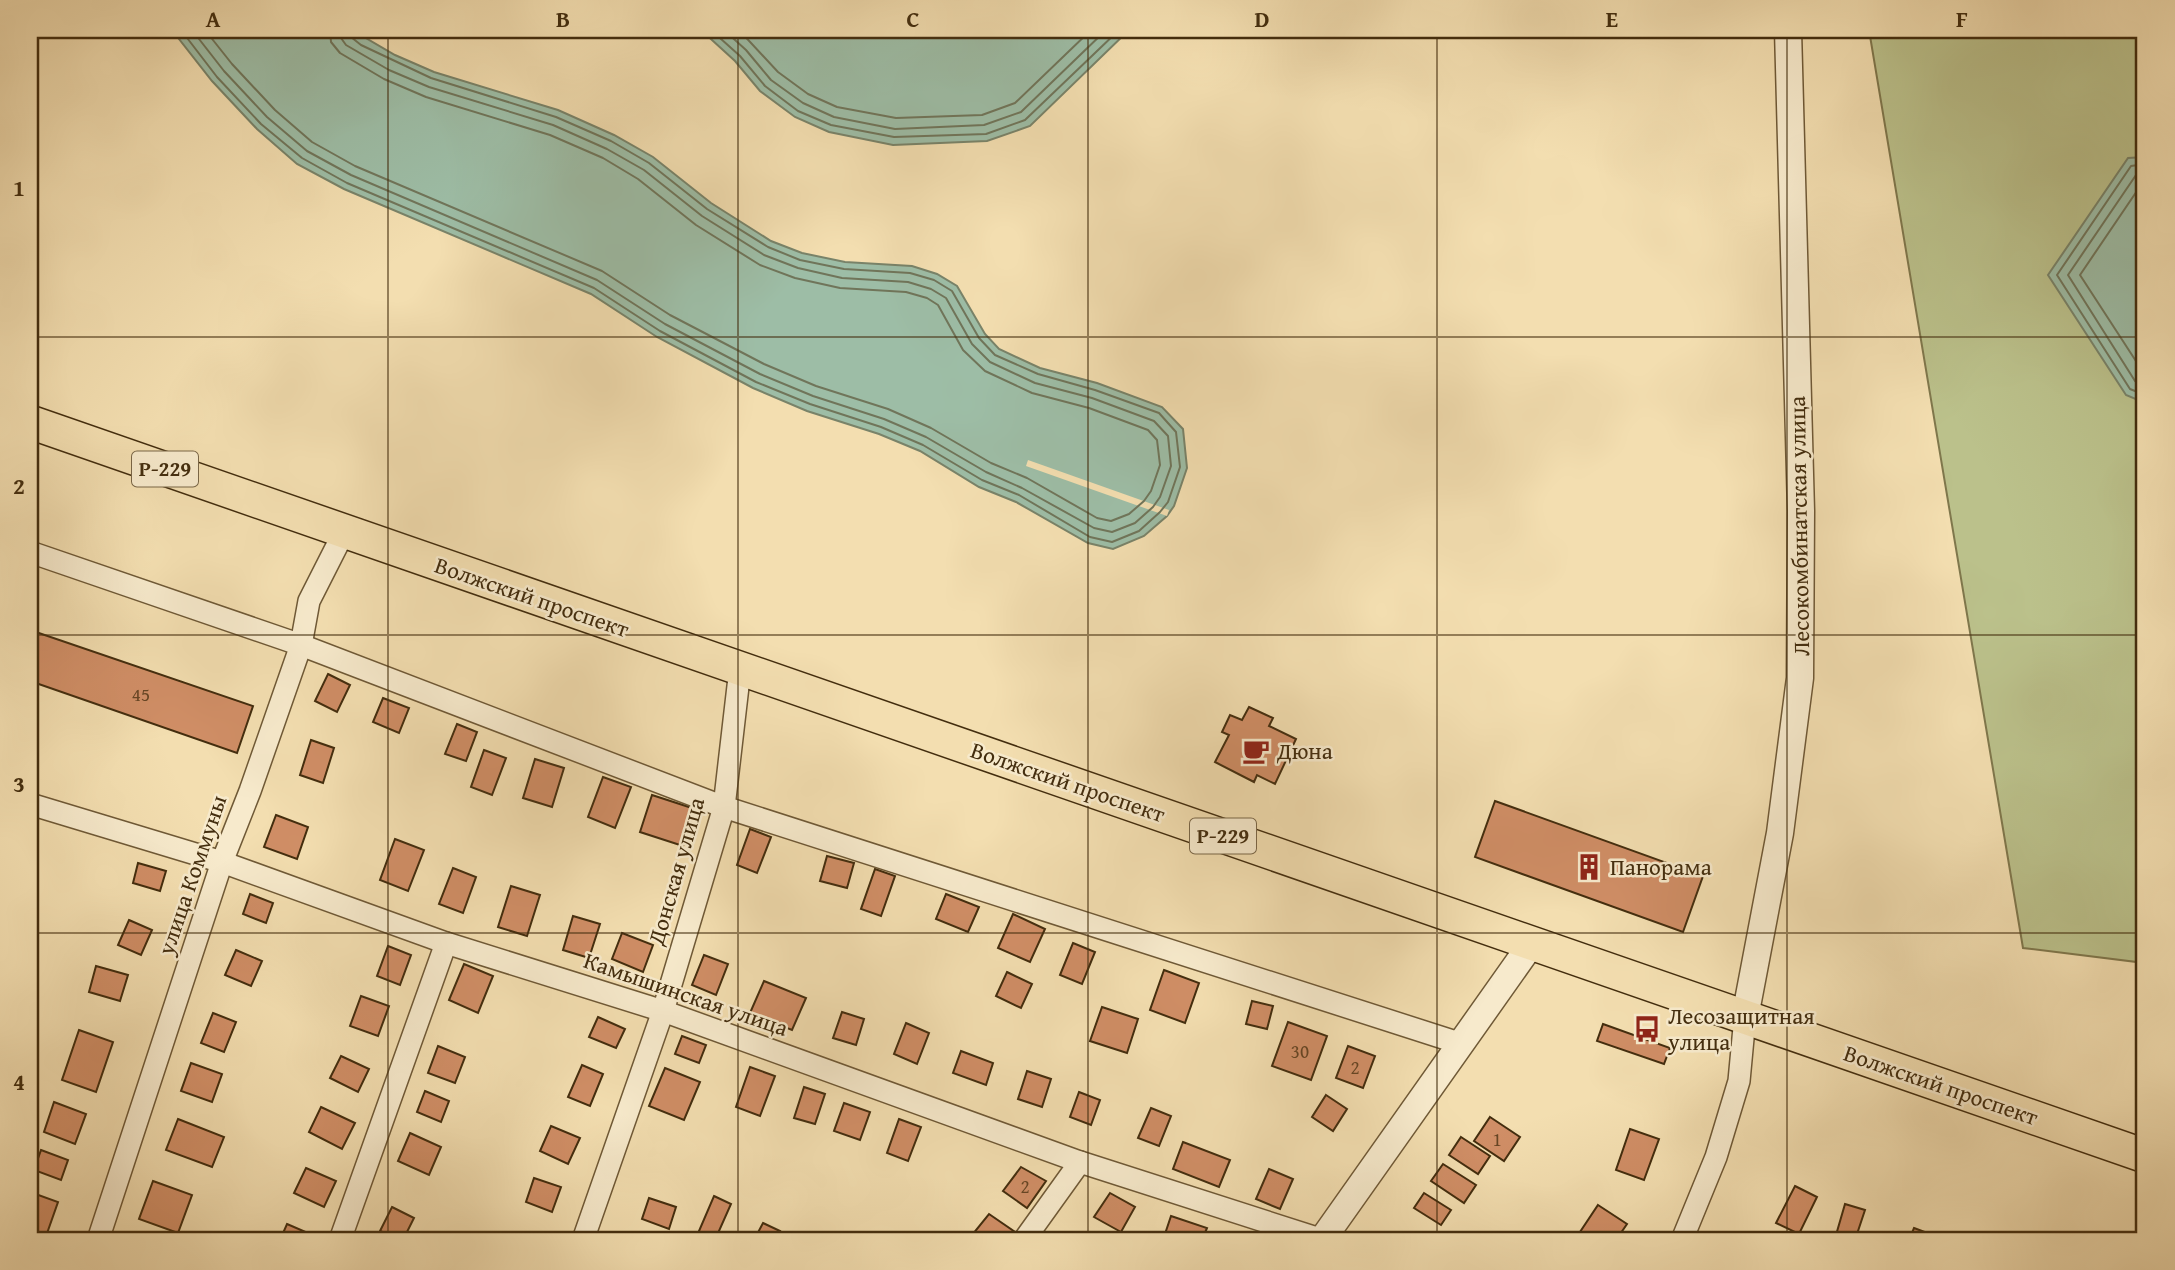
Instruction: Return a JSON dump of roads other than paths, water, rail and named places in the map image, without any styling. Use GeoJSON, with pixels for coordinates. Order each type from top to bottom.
{"type":"FeatureCollection","features":[{"type":"Feature","properties":{"kind":"main road","name":"Волжский проспект"},"geometry":{"type":"LineString","coordinates":[[30,422],[2145,1156]]}},
{"type":"Feature","properties":{"kind":"street","name":"Лесокомбинатская улица"},"geometry":{"type":"LineString","coordinates":[[1745,1017],[1780,834],[1800,678],[1801,511],[1788,30]]}},
{"type":"Feature","properties":{"kind":"street","name":"улица Коммуны"},"geometry":{"type":"LineString","coordinates":[[98,1240],[222,862],[250,792],[301,645],[309,601],[344,533]]}},
{"type":"Feature","properties":{"kind":"street"},"geometry":{"type":"LineString","coordinates":[[30,552],[301,645],[724,807],[1462,1044]]}},
{"type":"Feature","properties":{"kind":"street","name":"Донская улица"},"geometry":{"type":"LineString","coordinates":[[589,1239],[663,1011],[724,807],[740,668]]}},
{"type":"Feature","properties":{"kind":"street","name":"Камышинская улица"},"geometry":{"type":"LineString","coordinates":[[30,804],[222,862],[446,943],[663,1011],[1080,1162],[1323,1240]]}},
{"type":"Feature","properties":{"kind":"street"},"geometry":{"type":"LineString","coordinates":[[340,1240],[446,943]]}},
{"type":"Feature","properties":{"kind":"street"},"geometry":{"type":"LineString","coordinates":[[1323,1240],[1532,943]]}},
{"type":"Feature","properties":{"kind":"street"},"geometry":{"type":"LineString","coordinates":[[1682,1240],[1716,1157],[1739,1081],[1745,1017]]}},
{"type":"Feature","properties":{"kind":"street"},"geometry":{"type":"LineString","coordinates":[[1024,1240],[1080,1162]]}},
{"type":"Feature","properties":{"kind":"water"},"geometry":{"type":"Polygon","coordinates":[[[172,30],[352,30],[395,55],[434,72],[558,110],[614,135],[653,157],[711,203],[771,241],[802,253],[845,262],[912,266],[937,274],[957,286],[985,334],[999,349],[1040,368],[1097,383],[1162,407],[1183,429],[1187,468],[1174,506],[1167,516],[1144,536],[1113,549],[1088,543],[1016,502],[979,487],[920,451],[879,434],[807,411],[753,388],[657,337],[591,294],[344,189],[297,164],[257,129],[212,81],[172,30]]]}},
{"type":"Feature","properties":{"kind":"water"},"geometry":{"type":"Polygon","coordinates":[[[701,30],[1129,30],[1030,126],[987,141],[893,145],[829,132],[795,117],[760,91],[735,61],[701,30]]]}},
{"type":"Feature","properties":{"kind":"water"},"geometry":{"type":"Polygon","coordinates":[[[2145,157],[2145,403],[2126,395],[2048,275],[2128,158],[2145,157]]]}},
{"type":"Feature","properties":{"kind":"place","name":"Дюна"},"geometry":{"type":"Point","coordinates":[1256,751]}},
{"type":"Feature","properties":{"kind":"place","name":"Панорама"},"geometry":{"type":"Point","coordinates":[1589,867]}},
{"type":"Feature","properties":{"kind":"place","name":"Лесозащитная улица"},"geometry":{"type":"Point","coordinates":[1647,1029]}}]}
